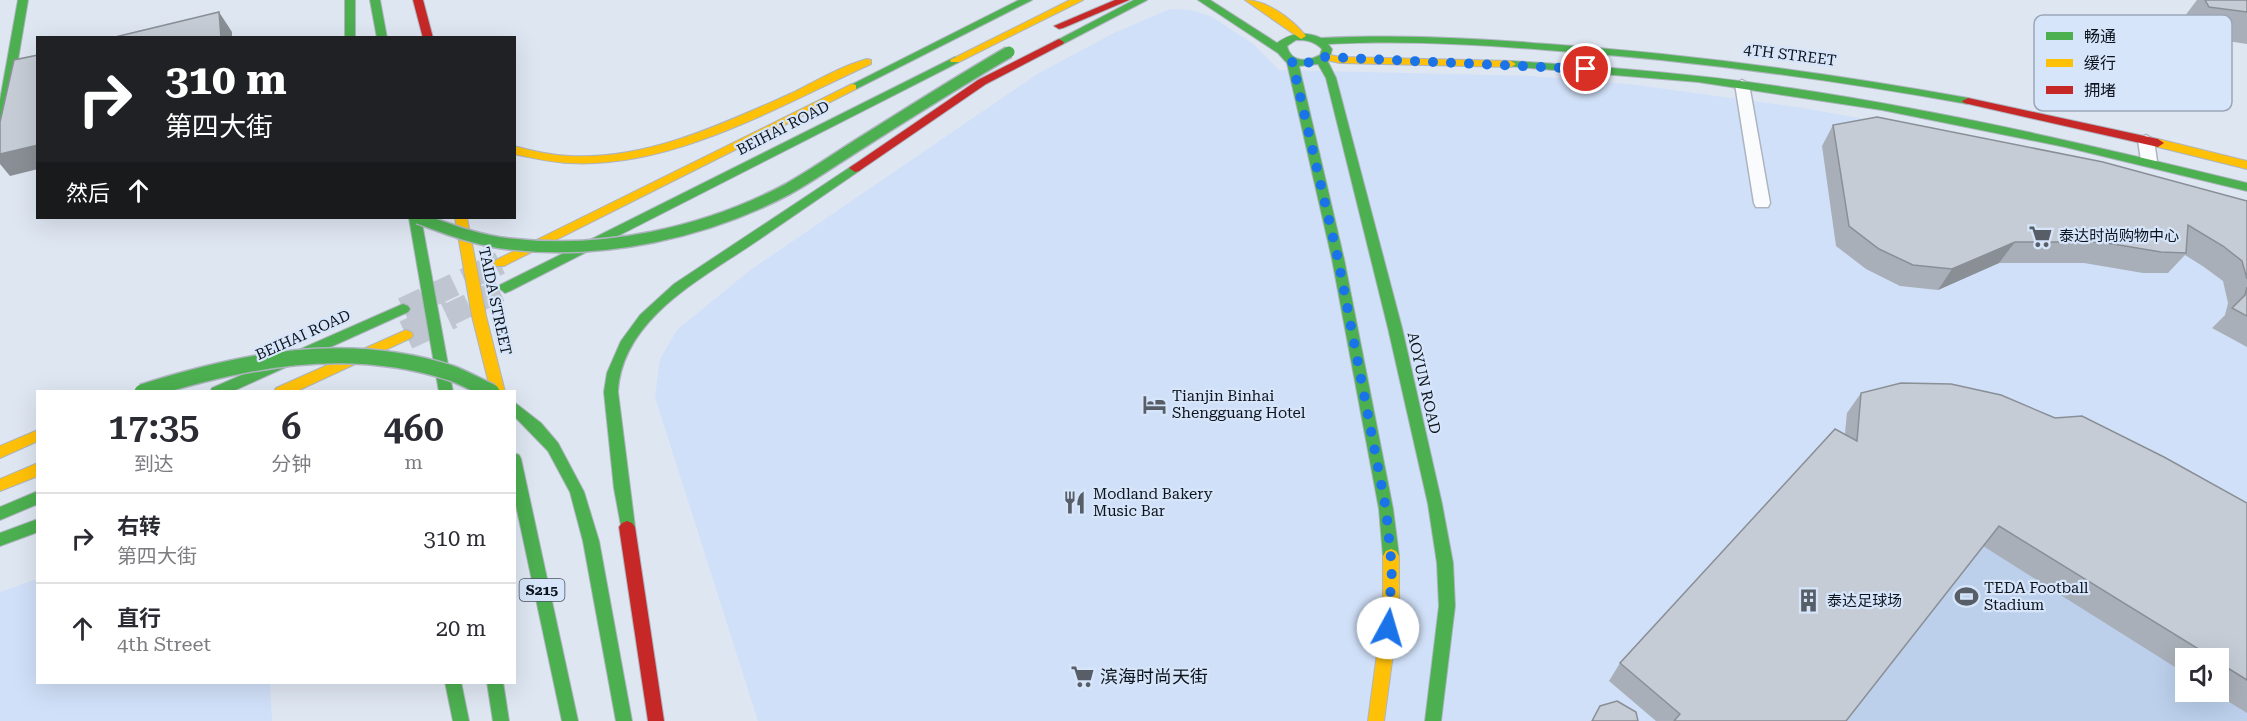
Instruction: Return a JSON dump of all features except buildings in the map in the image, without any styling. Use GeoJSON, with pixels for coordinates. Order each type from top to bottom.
{"type":"FeatureCollection","features":[{"type":"Feature","properties":{"kind":"main road"},"geometry":{"type":"LineString","coordinates":[[0,131],[23,0]]}},
{"type":"Feature","properties":{"kind":"main road"},"geometry":{"type":"LineString","coordinates":[[350,0],[350,36]]}},
{"type":"Feature","properties":{"kind":"main road"},"geometry":{"type":"LineString","coordinates":[[375,0],[382,36]]}},
{"type":"Feature","properties":{"kind":"main road"},"geometry":{"type":"LineString","coordinates":[[418,0],[427,36]]}},
{"type":"Feature","properties":{"kind":"main road"},"geometry":{"type":"LineString","coordinates":[[910,42],[1017,0]]}},
{"type":"Feature","properties":{"kind":"main road","name":"BEIHAI ROAD"},"geometry":{"type":"LineString","coordinates":[[500,263],[1027,0]]}},
{"type":"Feature","properties":{"kind":"main road","name":"BEIHAI ROAD"},"geometry":{"type":"LineString","coordinates":[[505,288],[1078,0]]}},
{"type":"Feature","properties":{"kind":"main road"},"geometry":{"type":"LineString","coordinates":[[1108,0],[1054,28],[1124,0]]}},
{"type":"Feature","properties":{"kind":"main road"},"geometry":{"type":"LineString","coordinates":[[656,721],[617,459],[610,388],[622,351],[631,335],[660,302],[693,277],[957,98],[1014,64],[1142,0]]}},
{"type":"Feature","properties":{"kind":"main road"},"geometry":{"type":"LineString","coordinates":[[1203,0],[1280,50],[1286,58],[1306,64],[1323,59],[1582,68],[1742,84],[1922,112],[2032,134],[2247,187]]}},
{"type":"Feature","properties":{"kind":"main road"},"geometry":{"type":"LineString","coordinates":[[1250,0],[1287,23],[1301,36]]}},
{"type":"Feature","properties":{"kind":"main road"},"geometry":{"type":"LineString","coordinates":[[1280,50],[1281,45],[1288,39],[1301,36]]}},
{"type":"Feature","properties":{"kind":"main road","name":"4TH STREET"},"geometry":{"type":"LineString","coordinates":[[1301,36],[1321,41],[1399,39],[1508,43],[1622,51],[1769,68],[1868,82],[2029,113],[2247,165]]}},
{"type":"Feature","properties":{"kind":"main road","name":"AOYUN ROAD"},"geometry":{"type":"LineString","coordinates":[[1321,41],[1327,49],[1323,59],[1331,78],[1395,328],[1435,504],[1445,563],[1447,606],[1433,721]]}},
{"type":"Feature","properties":{"kind":"main road"},"geometry":{"type":"LineString","coordinates":[[419,219],[466,235],[504,243],[536,246],[615,242],[655,236],[702,224],[787,189],[941,91],[1014,49]]}},
{"type":"Feature","properties":{"kind":"main road"},"geometry":{"type":"LineString","coordinates":[[516,151],[544,158],[586,161],[650,152],[692,140],[878,57]]}},
{"type":"Feature","properties":{"kind":"main road"},"geometry":{"type":"LineString","coordinates":[[1292,61],[1338,259],[1386,509],[1392,569],[1390,609],[1376,721]]}},
{"type":"Feature","properties":{"kind":"main road"},"geometry":{"type":"LineString","coordinates":[[416,219],[446,390]]}},
{"type":"Feature","properties":{"kind":"main road","name":"TAIDA STREET"},"geometry":{"type":"LineString","coordinates":[[461,219],[479,316],[498,390]]}},
{"type":"Feature","properties":{"kind":"main road","name":"BEIHAI ROAD"},"geometry":{"type":"LineString","coordinates":[[221,390],[403,309]]}},
{"type":"Feature","properties":{"kind":"main road"},"geometry":{"type":"LineString","coordinates":[[285,390],[406,335]]}},
{"type":"Feature","properties":{"kind":"main road"},"geometry":{"type":"LineString","coordinates":[[148,390],[192,374],[229,366],[302,356],[343,354],[381,357],[434,367],[487,390]]}},
{"type":"Feature","properties":{"kind":"main road"},"geometry":{"type":"LineString","coordinates":[[516,408],[528,417],[555,447],[581,498],[597,565],[624,721]]}},
{"type":"Feature","properties":{"kind":"main road"},"geometry":{"type":"LineString","coordinates":[[0,452],[36,436]]}},
{"type":"Feature","properties":{"kind":"main road","name":"S215"},"geometry":{"type":"LineString","coordinates":[[516,468],[570,721]]}},
{"type":"Feature","properties":{"kind":"main road"},"geometry":{"type":"LineString","coordinates":[[0,484],[36,470]]}},
{"type":"Feature","properties":{"kind":"main road"},"geometry":{"type":"LineString","coordinates":[[0,514],[36,498]]}},
{"type":"Feature","properties":{"kind":"main road"},"geometry":{"type":"LineString","coordinates":[[0,540],[36,526]]}},
{"type":"Feature","properties":{"kind":"main road"},"geometry":{"type":"LineString","coordinates":[[453,684],[460,721]]}},
{"type":"Feature","properties":{"kind":"main road"},"geometry":{"type":"LineString","coordinates":[[495,684],[501,721]]}},
{"type":"Feature","properties":{"kind":"street"},"geometry":{"type":"LineString","coordinates":[[1769,68],[1773,89]]}},
{"type":"Feature","properties":{"kind":"street"},"geometry":{"type":"LineString","coordinates":[[1742,84],[1762,203]]}},
{"type":"Feature","properties":{"kind":"street"},"geometry":{"type":"LineString","coordinates":[[2029,113],[2032,134]]}},
{"type":"Feature","properties":{"kind":"street"},"geometry":{"type":"LineString","coordinates":[[2146,140],[2149,161]]}},
{"type":"Feature","properties":{"kind":"shaded area"},"geometry":{"type":"Polygon","coordinates":[[[1170,9],[1191,10],[1212,17],[1252,43],[1279,70],[1534,76],[1629,84],[1797,107],[2015,146],[2101,163],[2247,200],[2247,721],[758,721],[655,397],[660,359],[677,330],[749,271],[1039,73],[1114,33],[1170,9]]]}},
{"type":"Feature","properties":{"kind":"shaded area","name":"TEDA Football Stadium"},"geometry":{"type":"Polygon","coordinates":[[[1859,411],[2247,535],[2247,721],[1656,721],[1868,453],[1845,434],[1847,413],[1859,411]]]}},
{"type":"Feature","properties":{"kind":"shaded area"},"geometry":{"type":"Polygon","coordinates":[[[36,579],[36,684],[270,684],[272,721],[0,721],[0,592],[36,579]]]}},
{"type":"Feature","properties":{"kind":"tunnel"},"geometry":{"type":"LineString","coordinates":[[403,309],[500,263]]}},
{"type":"Feature","properties":{"kind":"tunnel"},"geometry":{"type":"LineString","coordinates":[[448,315],[505,288]]}},
{"type":"Feature","properties":{"kind":"tunnel"},"geometry":{"type":"LineString","coordinates":[[406,335],[451,314]]}},
{"type":"Feature","properties":{"kind":"traffic: fast"},"geometry":{"type":"LineString","coordinates":[[0,131],[23,0]]}},
{"type":"Feature","properties":{"kind":"traffic: fast"},"geometry":{"type":"LineString","coordinates":[[350,0],[350,36]]}},
{"type":"Feature","properties":{"kind":"traffic: fast"},"geometry":{"type":"LineString","coordinates":[[375,0],[382,36]]}},
{"type":"Feature","properties":{"kind":"traffic: fast"},"geometry":{"type":"LineString","coordinates":[[852,87],[1027,0]]}},
{"type":"Feature","properties":{"kind":"traffic: fast"},"geometry":{"type":"LineString","coordinates":[[1059,42],[1142,0]]}},
{"type":"Feature","properties":{"kind":"traffic: fast"},"geometry":{"type":"LineString","coordinates":[[1203,0],[1280,50]]}},
{"type":"Feature","properties":{"kind":"traffic: fast"},"geometry":{"type":"LineString","coordinates":[[1294,37],[1308,37],[1317,40],[1327,49],[1325,57],[1305,63],[1286,58],[1281,45],[1294,37]]}},
{"type":"Feature","properties":{"kind":"traffic: fast"},"geometry":{"type":"LineString","coordinates":[[1321,41],[1376,39],[1484,42],[1647,55],[1808,75],[1968,101]]}},
{"type":"Feature","properties":{"kind":"traffic: fast"},"geometry":{"type":"LineString","coordinates":[[421,219],[462,235],[508,244],[556,247],[605,244],[653,236],[701,224],[746,208],[788,189],[1009,52]]}},
{"type":"Feature","properties":{"kind":"traffic: fast"},"geometry":{"type":"LineString","coordinates":[[505,288],[955,60]]}},
{"type":"Feature","properties":{"kind":"traffic: fast"},"geometry":{"type":"LineString","coordinates":[[1321,60],[1331,78],[1395,328],[1435,504],[1445,563],[1447,606],[1433,721]]}},
{"type":"Feature","properties":{"kind":"traffic: fast"},"geometry":{"type":"LineString","coordinates":[[1292,61],[1338,259],[1386,509],[1391,556]]}},
{"type":"Feature","properties":{"kind":"traffic: fast"},"geometry":{"type":"LineString","coordinates":[[1511,64],[1698,79],[1882,106],[2065,143],[2247,187]]}},
{"type":"Feature","properties":{"kind":"traffic: fast"},"geometry":{"type":"LineString","coordinates":[[627,527],[611,401],[614,373],[626,344],[656,307],[679,287],[855,168]]}},
{"type":"Feature","properties":{"kind":"traffic: fast"},"geometry":{"type":"LineString","coordinates":[[415,219],[446,390]]}},
{"type":"Feature","properties":{"kind":"traffic: fast"},"geometry":{"type":"LineString","coordinates":[[221,390],[403,309]]}},
{"type":"Feature","properties":{"kind":"traffic: fast"},"geometry":{"type":"LineString","coordinates":[[148,390],[218,370],[256,362],[335,354],[374,356],[412,362],[451,373],[488,390]]}},
{"type":"Feature","properties":{"kind":"traffic: fast"},"geometry":{"type":"LineString","coordinates":[[516,409],[553,447],[577,492],[591,541],[624,721]]}},
{"type":"Feature","properties":{"kind":"traffic: fast"},"geometry":{"type":"LineString","coordinates":[[516,468],[570,721]]}},
{"type":"Feature","properties":{"kind":"traffic: fast"},"geometry":{"type":"LineString","coordinates":[[0,514],[36,498]]}},
{"type":"Feature","properties":{"kind":"traffic: fast"},"geometry":{"type":"LineString","coordinates":[[0,540],[36,526]]}},
{"type":"Feature","properties":{"kind":"traffic: fast"},"geometry":{"type":"LineString","coordinates":[[453,684],[461,721]]}},
{"type":"Feature","properties":{"kind":"traffic: fast"},"geometry":{"type":"LineString","coordinates":[[495,684],[501,721]]}},
{"type":"Feature","properties":{"kind":"traffic: slow"},"geometry":{"type":"LineString","coordinates":[[955,60],[1078,0]]}},
{"type":"Feature","properties":{"kind":"traffic: slow"},"geometry":{"type":"LineString","coordinates":[[1250,0],[1287,23],[1301,36]]}},
{"type":"Feature","properties":{"kind":"traffic: slow"},"geometry":{"type":"LineString","coordinates":[[1325,57],[1340,60],[1511,64]]}},
{"type":"Feature","properties":{"kind":"traffic: slow"},"geometry":{"type":"LineString","coordinates":[[516,150],[577,160],[614,158],[651,151],[726,126],[867,62]]}},
{"type":"Feature","properties":{"kind":"traffic: slow"},"geometry":{"type":"LineString","coordinates":[[500,263],[852,87]]}},
{"type":"Feature","properties":{"kind":"traffic: slow"},"geometry":{"type":"LineString","coordinates":[[2158,143],[2247,165]]}},
{"type":"Feature","properties":{"kind":"traffic: slow"},"geometry":{"type":"LineString","coordinates":[[461,219],[479,316],[498,390]]}},
{"type":"Feature","properties":{"kind":"traffic: slow"},"geometry":{"type":"LineString","coordinates":[[285,390],[406,335]]}},
{"type":"Feature","properties":{"kind":"traffic: slow"},"geometry":{"type":"LineString","coordinates":[[0,452],[36,436]]}},
{"type":"Feature","properties":{"kind":"traffic: slow"},"geometry":{"type":"LineString","coordinates":[[0,485],[36,470]]}},
{"type":"Feature","properties":{"kind":"traffic: slow"},"geometry":{"type":"LineString","coordinates":[[1376,721],[1391,609],[1391,556]]}},
{"type":"Feature","properties":{"kind":"traffic: jam"},"geometry":{"type":"LineString","coordinates":[[418,0],[427,36]]}},
{"type":"Feature","properties":{"kind":"traffic: jam"},"geometry":{"type":"LineString","coordinates":[[1059,26],[1124,0]]}},
{"type":"Feature","properties":{"kind":"traffic: jam"},"geometry":{"type":"LineString","coordinates":[[855,168],[982,82],[1059,42]]}},
{"type":"Feature","properties":{"kind":"traffic: jam"},"geometry":{"type":"LineString","coordinates":[[1968,101],[2158,143]]}},
{"type":"Feature","properties":{"kind":"traffic: jam"},"geometry":{"type":"LineString","coordinates":[[627,527],[656,721]]}},
{"type":"Feature","properties":{"kind":"place","name":"泰达时尚购物中心"},"geometry":{"type":"Point","coordinates":[2041,236]}},
{"type":"Feature","properties":{"kind":"place","name":"Tianjin Binhai Shengguang Hotel"},"geometry":{"type":"Point","coordinates":[1154,405]}},
{"type":"Feature","properties":{"kind":"place","name":"Modland Bakery Music Bar"},"geometry":{"type":"Point","coordinates":[1075,503]}},
{"type":"Feature","properties":{"kind":"place","name":"TEDA Football Stadium"},"geometry":{"type":"Point","coordinates":[1966,597]}},
{"type":"Feature","properties":{"kind":"place","name":"泰达足球场"},"geometry":{"type":"Point","coordinates":[1809,601]}},
{"type":"Feature","properties":{"kind":"place","name":"滨海时尚天街"},"geometry":{"type":"Point","coordinates":[1082,676]}},
{"type":"Feature","properties":{"kind":"route"},"geometry":{"type":"LineString","coordinates":[[1388,628],[1392,569],[1386,509],[1338,259],[1292,61],[1306,64],[1314,63],[1325,57],[1340,60],[1451,61],[1586,69]]}}]}
